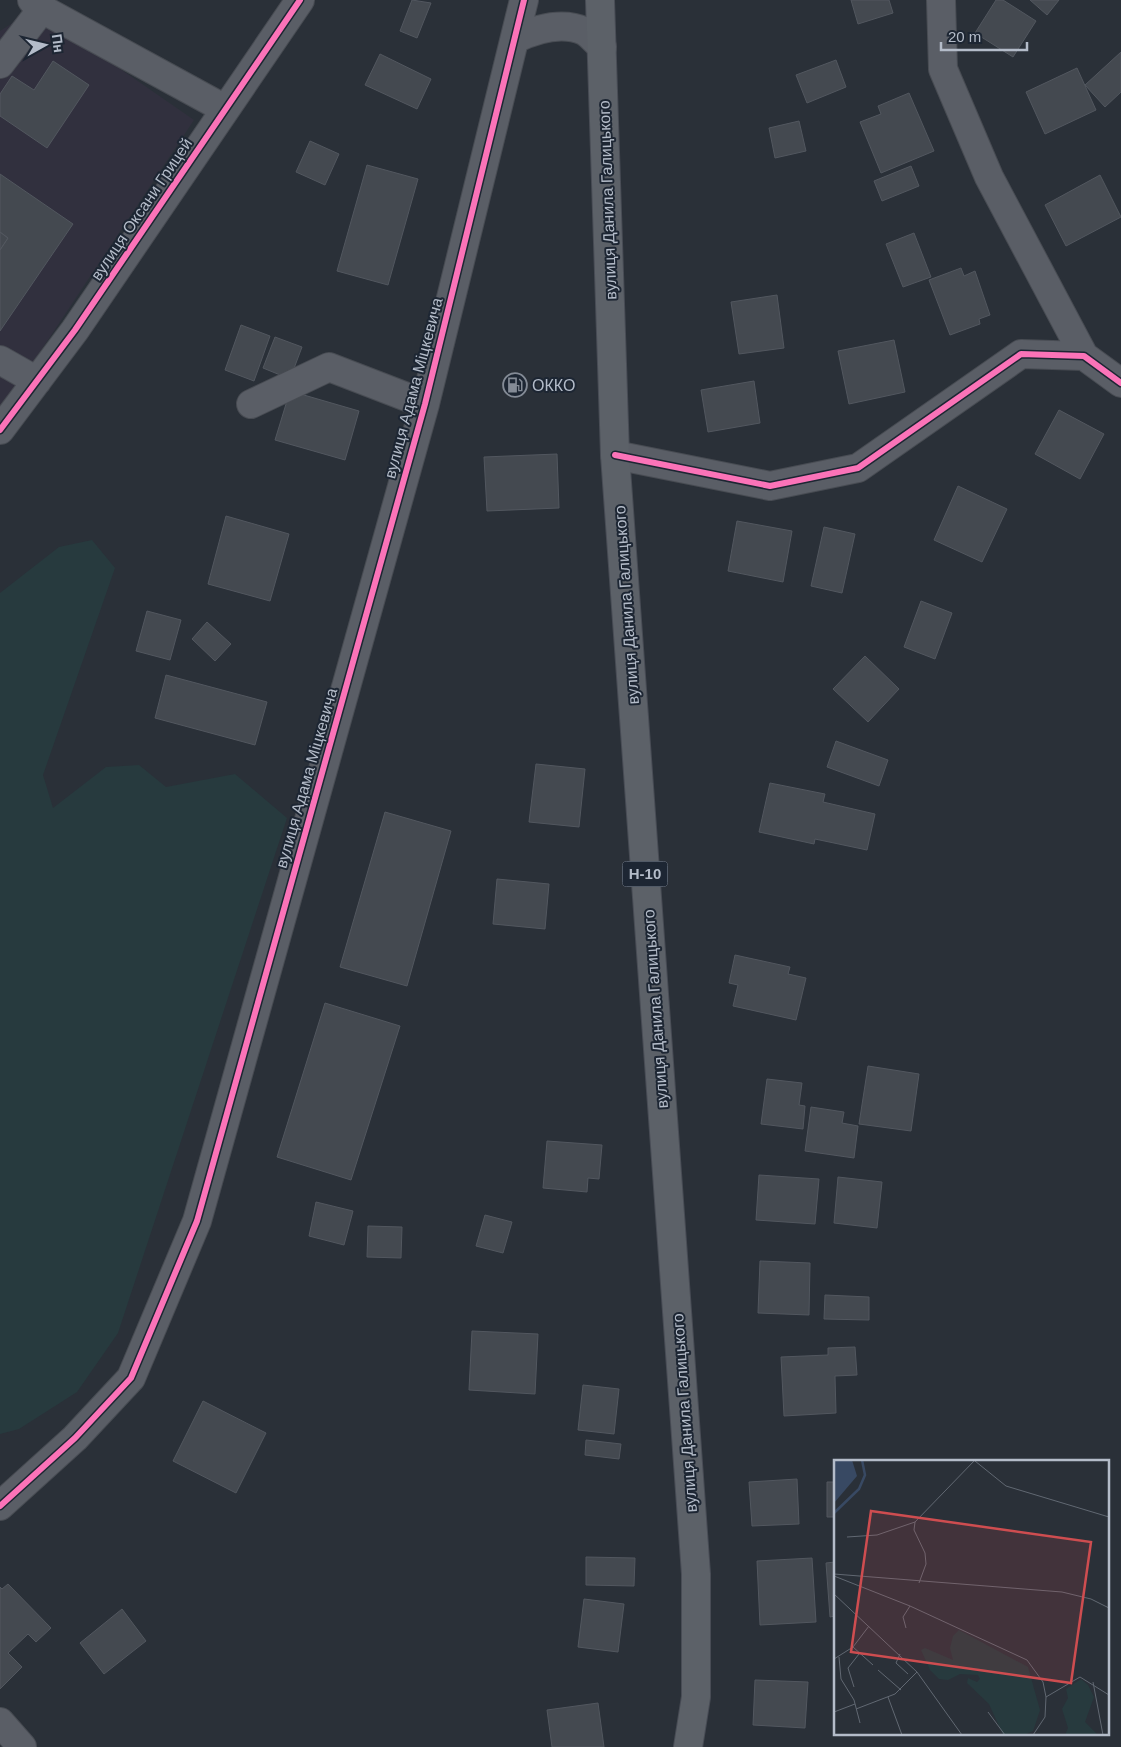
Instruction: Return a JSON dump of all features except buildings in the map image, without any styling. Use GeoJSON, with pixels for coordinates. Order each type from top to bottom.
{"type":"FeatureCollection","features":[{"type":"Feature","properties":{"kind":"main road","name":"вулиця Данила Галицького"},"geometry":{"type":"LineString","coordinates":[[600,0],[615,455],[696,1574],[696,1697],[688,1747]]}},
{"type":"Feature","properties":{"kind":"street","name":"вулиця Оксани Грицей"},"geometry":{"type":"LineString","coordinates":[[0,430],[75,330],[300,0]]}},
{"type":"Feature","properties":{"kind":"street","name":"вулиця Адама Міцкевича"},"geometry":{"type":"LineString","coordinates":[[0,1506],[75,1438],[131,1378],[197,1221],[425,404],[516,39],[524,0]]}},
{"type":"Feature","properties":{"kind":"street"},"geometry":{"type":"LineString","coordinates":[[941,0],[944,69],[989,177],[1084,356],[1121,383]]}},
{"type":"Feature","properties":{"kind":"street"},"geometry":{"type":"LineString","coordinates":[[0,64],[37,4],[225,109]]}},
{"type":"Feature","properties":{"kind":"street"},"geometry":{"type":"LineString","coordinates":[[516,39],[536,29],[564,27],[585,32],[602,47]]}},
{"type":"Feature","properties":{"kind":"street"},"geometry":{"type":"LineString","coordinates":[[615,455],[770,486],[858,468],[1021,354],[1084,356]]}},
{"type":"Feature","properties":{"kind":"street"},"geometry":{"type":"LineString","coordinates":[[0,360],[37,381]]}},
{"type":"Feature","properties":{"kind":"street"},"geometry":{"type":"LineString","coordinates":[[251,404],[329,367],[425,404]]}},
{"type":"Feature","properties":{"kind":"street"},"geometry":{"type":"LineString","coordinates":[[0,1722],[22,1747]]}},
{"type":"Feature","properties":{"kind":"shaded area"},"geometry":{"type":"Polygon","coordinates":[[[34,9],[194,120],[40,352],[0,406],[0,31],[34,9]]]}},
{"type":"Feature","properties":{"kind":"green space"},"geometry":{"type":"Polygon","coordinates":[[[92,540],[115,568],[43,775],[53,808],[106,767],[139,765],[166,787],[235,774],[287,818],[118,1333],[77,1392],[19,1429],[0,1434],[0,593],[59,547],[92,540]]]}},
{"type":"Feature","properties":{"kind":"cycle path"},"geometry":{"type":"LineString","coordinates":[[0,430],[75,330],[300,0]]}},
{"type":"Feature","properties":{"kind":"cycle path"},"geometry":{"type":"LineString","coordinates":[[0,1506],[75,1438],[131,1378],[197,1221],[425,404],[524,0]]}},
{"type":"Feature","properties":{"kind":"cycle path"},"geometry":{"type":"LineString","coordinates":[[615,455],[770,486],[858,468],[1021,354],[1084,356],[1121,383]]}},
{"type":"Feature","properties":{"kind":"place","name":"ОККО"},"geometry":{"type":"Point","coordinates":[515,385]}}]}
